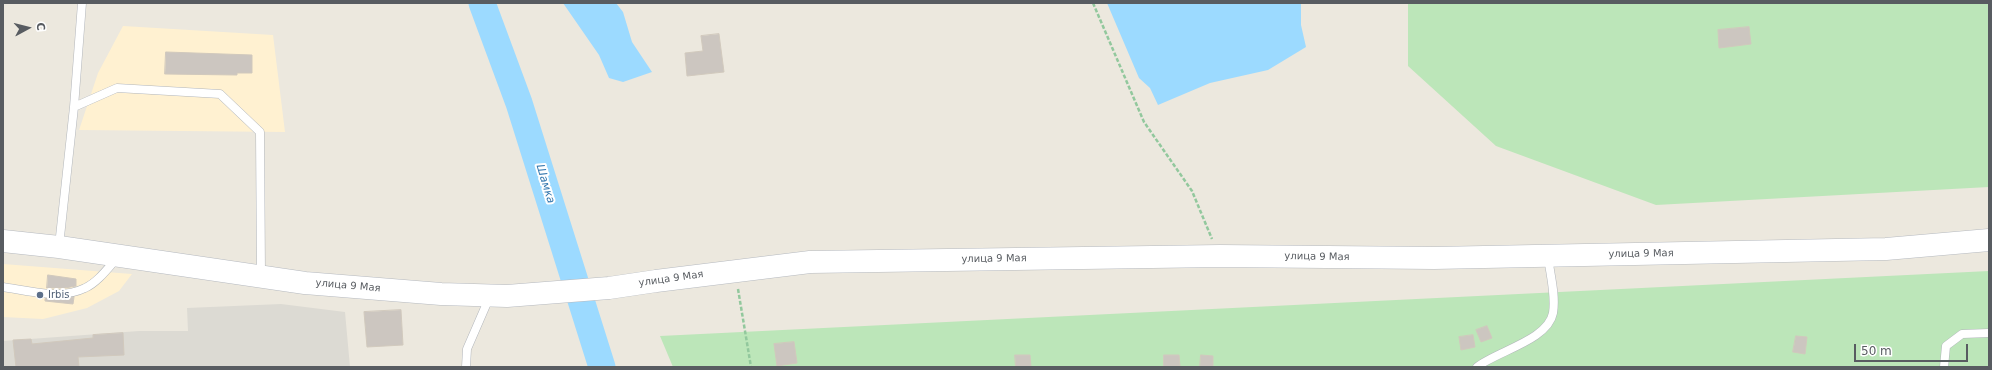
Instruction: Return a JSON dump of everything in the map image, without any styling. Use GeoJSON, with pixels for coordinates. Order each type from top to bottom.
{"type":"FeatureCollection","features":[{"type":"Feature","properties":{"kind":"main road","name":"улица 9 Мая"},"geometry":{"type":"LineString","coordinates":[[3,241],[120,255],[305,283],[441,294],[490,295],[561,293],[810,262],[1220,256],[1434,258],[1548,256],[1886,249],[1989,240]]}},
{"type":"Feature","properties":{"kind":"lane"},"geometry":{"type":"LineString","coordinates":[[59,247],[74,107],[82,3]]}},
{"type":"Feature","properties":{"kind":"lane"},"geometry":{"type":"LineString","coordinates":[[74,107],[118,88],[220,94],[260,132],[261,276]]}},
{"type":"Feature","properties":{"kind":"lane"},"geometry":{"type":"LineString","coordinates":[[3,287],[62,295],[86,288],[120,255]]}},
{"type":"Feature","properties":{"kind":"lane"},"geometry":{"type":"LineString","coordinates":[[1476,367],[1541,333],[1553,314],[1553,292],[1548,256]]}},
{"type":"Feature","properties":{"kind":"lane"},"geometry":{"type":"LineString","coordinates":[[466,367],[467,349],[490,295]]}},
{"type":"Feature","properties":{"kind":"lane"},"geometry":{"type":"LineString","coordinates":[[1944,367],[1946,346],[1962,334],[1989,333]]}},
{"type":"Feature","properties":{"kind":"path"},"geometry":{"type":"LineString","coordinates":[[1093,3],[1144,122],[1192,191],[1220,256]]}},
{"type":"Feature","properties":{"kind":"path"},"geometry":{"type":"LineString","coordinates":[[735,271],[751,367]]}},
{"type":"Feature","properties":{"kind":"shaded area"},"geometry":{"type":"Polygon","coordinates":[[[123,26],[273,35],[285,132],[79,130],[98,73],[123,26]]]}},
{"type":"Feature","properties":{"kind":"shaded area"},"geometry":{"type":"Polygon","coordinates":[[[3,264],[132,274],[119,291],[87,308],[43,319],[3,317],[3,264]]]}},
{"type":"Feature","properties":{"kind":"shaded area"},"geometry":{"type":"Polygon","coordinates":[[[281,304],[345,312],[350,367],[3,367],[3,341],[139,331],[188,331],[187,308],[281,304]]]}},
{"type":"Feature","properties":{"kind":"green space"},"geometry":{"type":"Polygon","coordinates":[[[1408,3],[1989,3],[1989,187],[1656,205],[1496,146],[1408,66],[1408,3]]]}},
{"type":"Feature","properties":{"kind":"green space"},"geometry":{"type":"Polygon","coordinates":[[[1989,271],[1989,367],[673,367],[660,336],[1989,271]]]}},
{"type":"Feature","properties":{"kind":"water"},"geometry":{"type":"Polygon","coordinates":[[[563,3],[616,3],[623,12],[632,42],[652,72],[623,82],[609,78],[599,55],[563,3]]]}},
{"type":"Feature","properties":{"kind":"water"},"geometry":{"type":"Polygon","coordinates":[[[1107,3],[1301,3],[1301,25],[1306,47],[1268,70],[1210,83],[1158,105],[1150,88],[1139,78],[1107,3]]]}},
{"type":"Feature","properties":{"kind":"water"},"geometry":{"type":"Polygon","coordinates":[[[593,314],[595,333],[601,342],[608,367],[597,367],[592,344],[581,315],[593,314]]]}},
{"type":"Feature","properties":{"kind":"building"},"geometry":{"type":"Polygon","coordinates":[[[1749,27],[1751,44],[1719,48],[1718,30],[1749,27]]]}},
{"type":"Feature","properties":{"kind":"building"},"geometry":{"type":"Polygon","coordinates":[[[719,34],[724,72],[687,76],[685,53],[703,51],[701,36],[719,34]]]}},
{"type":"Feature","properties":{"kind":"building"},"geometry":{"type":"Polygon","coordinates":[[[166,52],[252,55],[252,73],[237,73],[237,75],[165,74],[166,52]]]}},
{"type":"Feature","properties":{"kind":"building"},"geometry":{"type":"Polygon","coordinates":[[[48,275],[76,279],[76,286],[65,288],[47,288],[48,275]]]}},
{"type":"Feature","properties":{"kind":"building"},"geometry":{"type":"Polygon","coordinates":[[[74,297],[73,304],[45,301],[45,299],[74,297]]]}},
{"type":"Feature","properties":{"kind":"building"},"geometry":{"type":"Polygon","coordinates":[[[401,310],[403,345],[367,347],[364,312],[401,310]]]}},
{"type":"Feature","properties":{"kind":"building"},"geometry":{"type":"Polygon","coordinates":[[[1487,326],[1492,338],[1481,342],[1476,330],[1487,326]]]}},
{"type":"Feature","properties":{"kind":"building"},"geometry":{"type":"Polygon","coordinates":[[[123,333],[124,355],[78,357],[79,367],[16,367],[13,340],[31,339],[32,344],[93,338],[93,335],[123,333]]]}},
{"type":"Feature","properties":{"kind":"building"},"geometry":{"type":"Polygon","coordinates":[[[1473,335],[1475,347],[1461,350],[1459,337],[1473,335]]]}},
{"type":"Feature","properties":{"kind":"building"},"geometry":{"type":"Polygon","coordinates":[[[1796,336],[1807,337],[1805,354],[1793,352],[1796,336]]]}},
{"type":"Feature","properties":{"kind":"building"},"geometry":{"type":"Polygon","coordinates":[[[794,342],[797,363],[777,366],[774,344],[794,342]]]}},
{"type":"Feature","properties":{"kind":"building"},"geometry":{"type":"Polygon","coordinates":[[[1015,355],[1030,355],[1031,367],[1016,367],[1015,355]]]}},
{"type":"Feature","properties":{"kind":"building"},"geometry":{"type":"Polygon","coordinates":[[[1164,355],[1179,355],[1180,366],[1164,367],[1164,355]]]}},
{"type":"Feature","properties":{"kind":"building"},"geometry":{"type":"Polygon","coordinates":[[[1201,355],[1213,356],[1213,367],[1200,367],[1201,355]]]}},
{"type":"Feature","properties":{"kind":"waterway","name":"Шамка"},"geometry":{"type":"LineString","coordinates":[[482,3],[519,103],[602,367]]}},
{"type":"Feature","properties":{"kind":"place","name":"Irbis"},"geometry":{"type":"Point","coordinates":[40,295]}}]}
